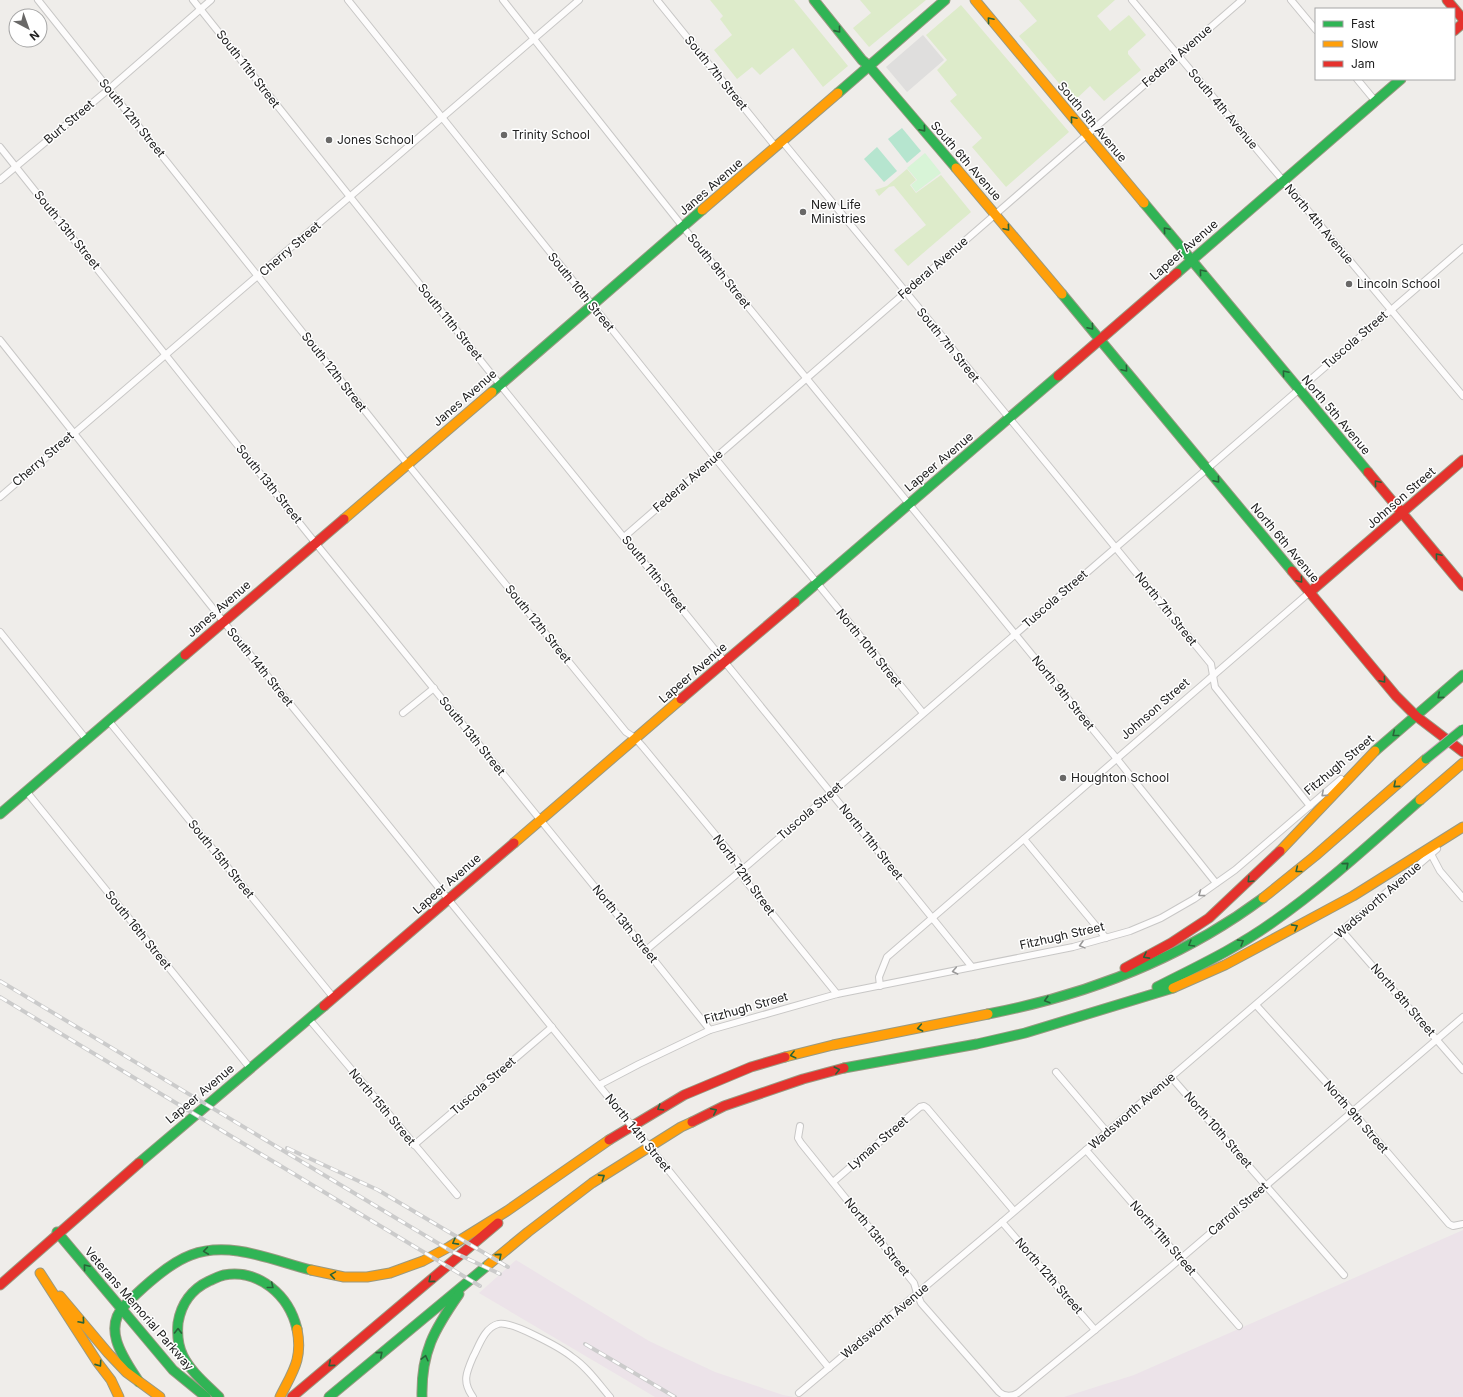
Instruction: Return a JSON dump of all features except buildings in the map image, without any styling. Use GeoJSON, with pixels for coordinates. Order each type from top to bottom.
{"type":"FeatureCollection","features":[{"type":"Feature","properties":{"kind":"main road","name":"South 6th Avenue"},"geometry":{"type":"LineString","coordinates":[[814,0],[862,60],[869,66],[995,213],[1100,339]]}},
{"type":"Feature","properties":{"kind":"main road","name":"Janes Avenue"},"geometry":{"type":"LineString","coordinates":[[0,814],[592,306],[945,0]]}},
{"type":"Feature","properties":{"kind":"main road","name":"South 5th Avenue"},"geometry":{"type":"LineString","coordinates":[[975,0],[1086,135],[1191,259]]}},
{"type":"Feature","properties":{"kind":"main road"},"geometry":{"type":"LineString","coordinates":[[1447,0],[1454,8]]}},
{"type":"Feature","properties":{"kind":"main road"},"geometry":{"type":"LineString","coordinates":[[1455,10],[1463,19]]}},
{"type":"Feature","properties":{"kind":"main road"},"geometry":{"type":"LineString","coordinates":[[1455,30],[1463,23]]}},
{"type":"Feature","properties":{"kind":"main road","name":"Lapeer Avenue"},"geometry":{"type":"LineString","coordinates":[[0,1284],[29,1260],[57,1232],[309,1019],[1400,80]]}},
{"type":"Feature","properties":{"kind":"main road","name":"North 5th Avenue"},"geometry":{"type":"LineString","coordinates":[[1191,259],[1463,586]]}},
{"type":"Feature","properties":{"kind":"main road","name":"North 6th Avenue"},"geometry":{"type":"LineString","coordinates":[[1100,339],[1396,696],[1416,716],[1463,752]]}},
{"type":"Feature","properties":{"kind":"main road","name":"Johnson Street"},"geometry":{"type":"LineString","coordinates":[[1310,592],[1463,460]]}},
{"type":"Feature","properties":{"kind":"main road","name":"Fitzhugh Street"},"geometry":{"type":"LineString","coordinates":[[1374,751],[1463,675]]}},
{"type":"Feature","properties":{"kind":"main road"},"geometry":{"type":"LineString","coordinates":[[139,1382],[121,1354],[115,1340],[115,1322],[120,1308],[164,1271],[190,1255],[211,1250],[232,1250],[323,1273],[363,1278],[388,1274],[411,1266],[461,1239],[524,1200],[585,1155],[677,1098],[719,1080],[763,1063],[866,1038],[1009,1010],[1045,1001],[1108,982],[1159,961],[1241,914],[1299,870],[1426,759],[1463,729]]}},
{"type":"Feature","properties":{"kind":"main road"},"geometry":{"type":"LineString","coordinates":[[1085,989],[1171,943],[1209,918],[1242,888],[1292,838],[1374,751]]}},
{"type":"Feature","properties":{"kind":"main road"},"geometry":{"type":"LineString","coordinates":[[1119,1004],[1172,981],[1223,953],[1272,923],[1320,888],[1463,764]]}},
{"type":"Feature","properties":{"kind":"main road"},"geometry":{"type":"LineString","coordinates":[[329,1397],[528,1232],[592,1183],[681,1127],[724,1106],[803,1079],[840,1069],[977,1044],[1025,1033],[1119,1004],[1178,988],[1353,896],[1463,827]]}},
{"type":"Feature","properties":{"kind":"main road"},"geometry":{"type":"LineString","coordinates":[[292,1397],[472,1246],[524,1200]]}},
{"type":"Feature","properties":{"kind":"main road","name":"Veterans Memorial Parkway"},"geometry":{"type":"LineString","coordinates":[[57,1232],[173,1370],[206,1397]]}},
{"type":"Feature","properties":{"kind":"main road"},"geometry":{"type":"LineString","coordinates":[[29,1260],[126,1372],[160,1397]]}},
{"type":"Feature","properties":{"kind":"main road"},"geometry":{"type":"LineString","coordinates":[[40,1273],[110,1380],[119,1397]]}},
{"type":"Feature","properties":{"kind":"main road"},"geometry":{"type":"LineString","coordinates":[[219,1397],[186,1361],[177,1339],[178,1323],[181,1310],[187,1298],[198,1287],[212,1278],[231,1273],[245,1274],[266,1282],[276,1289],[284,1299],[296,1321],[299,1342],[298,1360],[293,1375],[280,1397]]}},
{"type":"Feature","properties":{"kind":"main road"},"geometry":{"type":"LineString","coordinates":[[422,1397],[424,1360],[430,1341],[438,1325],[469,1281]]}},
{"type":"Feature","properties":{"kind":"street","name":"South 12th Street"},"geometry":{"type":"LineString","coordinates":[[38,0],[407,464],[626,732],[635,738]]}},
{"type":"Feature","properties":{"kind":"street","name":"South 11th Street"},"geometry":{"type":"LineString","coordinates":[[193,0],[350,198],[724,662]]}},
{"type":"Feature","properties":{"kind":"street","name":"Burt Street"},"geometry":{"type":"LineString","coordinates":[[0,180],[109,89],[210,0]]}},
{"type":"Feature","properties":{"kind":"street","name":"South 10th Street"},"geometry":{"type":"LineString","coordinates":[[348,0],[714,458],[816,583]]}},
{"type":"Feature","properties":{"kind":"street","name":"South 9th Street"},"geometry":{"type":"LineString","coordinates":[[503,0],[683,227],[908,504]]}},
{"type":"Feature","properties":{"kind":"street","name":"Cherry Street"},"geometry":{"type":"LineString","coordinates":[[0,497],[579,0]]}},
{"type":"Feature","properties":{"kind":"street","name":"South 7th Street"},"geometry":{"type":"LineString","coordinates":[[657,0],[778,144],[906,292],[1008,418]]}},
{"type":"Feature","properties":{"kind":"street","name":"South 4th Avenue"},"geometry":{"type":"LineString","coordinates":[[1132,0],[1283,181]]}},
{"type":"Feature","properties":{"kind":"street","name":"Federal Avenue"},"geometry":{"type":"LineString","coordinates":[[624,538],[995,213],[1242,0]]}},
{"type":"Feature","properties":{"kind":"street"},"geometry":{"type":"LineString","coordinates":[[1291,0],[1315,29]]}},
{"type":"Feature","properties":{"kind":"street"},"geometry":{"type":"LineString","coordinates":[[1358,80],[1376,102]]}},
{"type":"Feature","properties":{"kind":"street","name":"South 13th Street"},"geometry":{"type":"LineString","coordinates":[[0,146],[316,542],[540,819]]}},
{"type":"Feature","properties":{"kind":"street","name":"North 4th Avenue"},"geometry":{"type":"LineString","coordinates":[[1283,181],[1463,396]]}},
{"type":"Feature","properties":{"kind":"street","name":"Tuscola Street"},"geometry":{"type":"LineString","coordinates":[[646,950],[831,793],[1463,248]]}},
{"type":"Feature","properties":{"kind":"street","name":"South 14th Street"},"geometry":{"type":"LineString","coordinates":[[0,340],[223,622],[448,899]]}},
{"type":"Feature","properties":{"kind":"street","name":"North 7th Street"},"geometry":{"type":"LineString","coordinates":[[1008,418],[1211,664],[1215,687],[1310,806]]}},
{"type":"Feature","properties":{"kind":"street","name":"North 9th Street"},"geometry":{"type":"LineString","coordinates":[[908,504],[1117,758],[1216,883]]}},
{"type":"Feature","properties":{"kind":"street","name":"North 10th Street"},"geometry":{"type":"LineString","coordinates":[[816,583],[922,713]]}},
{"type":"Feature","properties":{"kind":"street","name":"Johnson Street"},"geometry":{"type":"LineString","coordinates":[[880,986],[879,978],[887,957],[1310,592]]}},
{"type":"Feature","properties":{"kind":"street"},"geometry":{"type":"LineString","coordinates":[[0,632],[86,739]]}},
{"type":"Feature","properties":{"kind":"street","name":"North 11th Street"},"geometry":{"type":"LineString","coordinates":[[724,662],[972,967]]}},
{"type":"Feature","properties":{"kind":"street"},"geometry":{"type":"LineString","coordinates":[[403,713],[434,688]]}},
{"type":"Feature","properties":{"kind":"street","name":"South 15th Street"},"geometry":{"type":"LineString","coordinates":[[108,720],[333,997]]}},
{"type":"Feature","properties":{"kind":"street","name":"North 12th Street"},"geometry":{"type":"LineString","coordinates":[[635,738],[737,861],[745,880],[837,994]]}},
{"type":"Feature","properties":{"kind":"street","name":"Fitzhugh Street"},"geometry":{"type":"LineString","coordinates":[[599,1085],[710,1030],[837,994],[1073,947],[1130,931],[1161,918],[1194,899],[1235,870],[1374,751]]}},
{"type":"Feature","properties":{"kind":"street","name":"South 16th Street"},"geometry":{"type":"LineString","coordinates":[[26,791],[250,1068]]}},
{"type":"Feature","properties":{"kind":"street","name":"North 13th Street"},"geometry":{"type":"LineString","coordinates":[[540,819],[710,1030]]}},
{"type":"Feature","properties":{"kind":"street","name":"Wadsworth Avenue"},"geometry":{"type":"LineString","coordinates":[[799,1393],[1002,1222],[1463,827]]}},
{"type":"Feature","properties":{"kind":"street"},"geometry":{"type":"LineString","coordinates":[[1024,839],[1106,938]]}},
{"type":"Feature","properties":{"kind":"street"},"geometry":{"type":"LineString","coordinates":[[1431,854],[1440,871],[1463,898]]}},
{"type":"Feature","properties":{"kind":"street","name":"North 14th Street"},"geometry":{"type":"LineString","coordinates":[[448,899],[829,1368]]}},
{"type":"Feature","properties":{"kind":"street","name":"North 8th Street"},"geometry":{"type":"LineString","coordinates":[[1342,931],[1463,1070]]}},
{"type":"Feature","properties":{"kind":"street","name":"North 9th Street"},"geometry":{"type":"LineString","coordinates":[[1256,1005],[1352,1111],[1449,1224],[1453,1226],[1460,1225]]}},
{"type":"Feature","properties":{"kind":"street","name":"Carroll Street"},"geometry":{"type":"LineString","coordinates":[[1009,1396],[1018,1393],[1095,1330],[1463,1017]]}},
{"type":"Feature","properties":{"kind":"street","name":"North 15th Street"},"geometry":{"type":"LineString","coordinates":[[309,1019],[456,1195]]}},
{"type":"Feature","properties":{"kind":"street","name":"Tuscola Street"},"geometry":{"type":"LineString","coordinates":[[414,1145],[552,1027]]}},
{"type":"Feature","properties":{"kind":"street"},"geometry":{"type":"LineString","coordinates":[[1056,1072],[1106,1132]]}},
{"type":"Feature","properties":{"kind":"street","name":"North 10th Street"},"geometry":{"type":"LineString","coordinates":[[1171,1077],[1344,1275]]}},
{"type":"Feature","properties":{"kind":"street","name":"Lyman Street"},"geometry":{"type":"LineString","coordinates":[[833,1182],[920,1107],[924,1106],[1014,1211]]}},
{"type":"Feature","properties":{"kind":"street","name":"North 13th Street"},"geometry":{"type":"LineString","coordinates":[[800,1126],[798,1138],[801,1143],[914,1283],[917,1294],[922,1303],[999,1392],[1003,1395],[1009,1396]]}},
{"type":"Feature","properties":{"kind":"street","name":"North 11th Street"},"geometry":{"type":"LineString","coordinates":[[1086,1150],[1239,1326]]}},
{"type":"Feature","properties":{"kind":"street","name":"North 12th Street"},"geometry":{"type":"LineString","coordinates":[[1002,1222],[1095,1330]]}},
{"type":"Feature","properties":{"kind":"street"},"geometry":{"type":"LineString","coordinates":[[473,1397],[466,1384],[466,1378],[471,1362],[486,1333],[491,1327],[504,1323],[512,1325],[572,1356],[610,1397]]}},
{"type":"Feature","properties":{"kind":"shaded area"},"geometry":{"type":"Polygon","coordinates":[[[923,35],[944,60],[907,92],[886,67],[923,35]]]}},
{"type":"Feature","properties":{"kind":"shaded area"},"geometry":{"type":"Polygon","coordinates":[[[1463,1230],[1463,1397],[1064,1397],[1134,1375],[1463,1230]]]}},
{"type":"Feature","properties":{"kind":"shaded area"},"geometry":{"type":"Polygon","coordinates":[[[516,1260],[649,1341],[715,1372],[783,1395],[794,1397],[655,1397],[479,1293],[516,1260]]]}},
{"type":"Feature","properties":{"kind":"green space"},"geometry":{"type":"Polygon","coordinates":[[[710,0],[794,0],[848,66],[823,87],[793,48],[760,75],[752,67],[737,79],[714,50],[732,35],[720,19],[723,16],[710,0]]]}},
{"type":"Feature","properties":{"kind":"green space"},"geometry":{"type":"Polygon","coordinates":[[[860,0],[926,0],[869,47],[853,28],[871,13],[860,0]]]}},
{"type":"Feature","properties":{"kind":"green space"},"geometry":{"type":"Polygon","coordinates":[[[1019,0],[1115,0],[1097,16],[1110,31],[1129,15],[1146,35],[1128,51],[1128,54],[1141,70],[1104,101],[1090,86],[1074,101],[1019,36],[1037,21],[1019,0]]]}},
{"type":"Feature","properties":{"kind":"green space"},"geometry":{"type":"Polygon","coordinates":[[[961,5],[1069,132],[1006,187],[972,147],[982,138],[950,101],[957,95],[937,70],[947,60],[926,35],[961,5]]]}},
{"type":"Feature","properties":{"kind":"green space"},"geometry":{"type":"Polygon","coordinates":[[[902,128],[921,151],[907,163],[888,139],[902,128]]]}},
{"type":"Feature","properties":{"kind":"green space"},"geometry":{"type":"Polygon","coordinates":[[[877,147],[897,171],[884,182],[864,159],[877,147]]]}},
{"type":"Feature","properties":{"kind":"green space"},"geometry":{"type":"Polygon","coordinates":[[[925,153],[941,173],[916,192],[911,185],[917,180],[907,168],[925,153]]]}},
{"type":"Feature","properties":{"kind":"green space"},"geometry":{"type":"Polygon","coordinates":[[[907,169],[916,180],[910,185],[916,193],[941,175],[971,212],[908,266],[894,250],[926,225],[894,186],[889,187],[879,196],[875,190],[887,186],[907,169]]]}},
{"type":"Feature","properties":{"kind":"railway"},"geometry":{"type":"LineString","coordinates":[[0,981],[451,1251],[500,1274]]}},
{"type":"Feature","properties":{"kind":"railway"},"geometry":{"type":"LineString","coordinates":[[0,997],[480,1286]]}},
{"type":"Feature","properties":{"kind":"railway"},"geometry":{"type":"LineString","coordinates":[[287,1148],[378,1190],[508,1267]]}},
{"type":"Feature","properties":{"kind":"railway"},"geometry":{"type":"LineString","coordinates":[[585,1344],[675,1397]]}},
{"type":"Feature","properties":{"kind":"traffic: fast"},"geometry":{"type":"LineString","coordinates":[[814,0],[862,60],[869,66],[956,168]]}},
{"type":"Feature","properties":{"kind":"traffic: fast"},"geometry":{"type":"LineString","coordinates":[[838,93],[945,0]]}},
{"type":"Feature","properties":{"kind":"traffic: fast"},"geometry":{"type":"LineString","coordinates":[[1177,273],[1400,80]]}},
{"type":"Feature","properties":{"kind":"traffic: fast"},"geometry":{"type":"LineString","coordinates":[[1144,203],[1368,472]]}},
{"type":"Feature","properties":{"kind":"traffic: fast"},"geometry":{"type":"LineString","coordinates":[[492,392],[702,210]]}},
{"type":"Feature","properties":{"kind":"traffic: fast"},"geometry":{"type":"LineString","coordinates":[[1062,294],[1292,571]]}},
{"type":"Feature","properties":{"kind":"traffic: fast"},"geometry":{"type":"LineString","coordinates":[[795,602],[1058,376]]}},
{"type":"Feature","properties":{"kind":"traffic: fast"},"geometry":{"type":"LineString","coordinates":[[0,814],[185,655]]}},
{"type":"Feature","properties":{"kind":"traffic: fast"},"geometry":{"type":"LineString","coordinates":[[1375,751],[1463,675]]}},
{"type":"Feature","properties":{"kind":"traffic: fast"},"geometry":{"type":"LineString","coordinates":[[1426,759],[1463,729]]}},
{"type":"Feature","properties":{"kind":"traffic: fast"},"geometry":{"type":"LineString","coordinates":[[1157,987],[1231,949],[1293,908],[1420,800]]}},
{"type":"Feature","properties":{"kind":"traffic: fast"},"geometry":{"type":"LineString","coordinates":[[988,1014],[1061,996],[1132,972],[1199,939],[1232,920],[1263,898]]}},
{"type":"Feature","properties":{"kind":"traffic: fast"},"geometry":{"type":"LineString","coordinates":[[844,1068],[977,1044],[1025,1033],[1173,988]]}},
{"type":"Feature","properties":{"kind":"traffic: fast"},"geometry":{"type":"LineString","coordinates":[[139,1163],[324,1006]]}},
{"type":"Feature","properties":{"kind":"traffic: fast"},"geometry":{"type":"LineString","coordinates":[[57,1232],[173,1370],[206,1397]]}},
{"type":"Feature","properties":{"kind":"traffic: fast"},"geometry":{"type":"LineString","coordinates":[[139,1382],[122,1354],[115,1334],[115,1324],[118,1314],[125,1305],[148,1284],[174,1264],[191,1255],[206,1251],[221,1250],[236,1251],[267,1257],[311,1270]]}},
{"type":"Feature","properties":{"kind":"traffic: fast"},"geometry":{"type":"LineString","coordinates":[[329,1397],[488,1265]]}},
{"type":"Feature","properties":{"kind":"traffic: fast"},"geometry":{"type":"LineString","coordinates":[[219,1397],[199,1378],[186,1362],[179,1344],[179,1316],[188,1298],[197,1288],[224,1275],[237,1274],[260,1280],[280,1295],[287,1305],[297,1329]]}},
{"type":"Feature","properties":{"kind":"traffic: fast"},"geometry":{"type":"LineString","coordinates":[[422,1397],[424,1367],[431,1342],[436,1331],[459,1294]]}},
{"type":"Feature","properties":{"kind":"traffic: slow"},"geometry":{"type":"LineString","coordinates":[[975,0],[1144,203]]}},
{"type":"Feature","properties":{"kind":"traffic: slow"},"geometry":{"type":"LineString","coordinates":[[702,210],[838,93]]}},
{"type":"Feature","properties":{"kind":"traffic: slow"},"geometry":{"type":"LineString","coordinates":[[956,168],[1062,294]]}},
{"type":"Feature","properties":{"kind":"traffic: slow"},"geometry":{"type":"LineString","coordinates":[[344,519],[492,392]]}},
{"type":"Feature","properties":{"kind":"traffic: slow"},"geometry":{"type":"LineString","coordinates":[[514,843],[681,699]]}},
{"type":"Feature","properties":{"kind":"traffic: slow"},"geometry":{"type":"LineString","coordinates":[[1280,851],[1375,751]]}},
{"type":"Feature","properties":{"kind":"traffic: slow"},"geometry":{"type":"LineString","coordinates":[[1263,898],[1315,856],[1426,759]]}},
{"type":"Feature","properties":{"kind":"traffic: slow"},"geometry":{"type":"LineString","coordinates":[[1420,800],[1463,763]]}},
{"type":"Feature","properties":{"kind":"traffic: slow"},"geometry":{"type":"LineString","coordinates":[[1173,988],[1225,965],[1353,896],[1463,827]]}},
{"type":"Feature","properties":{"kind":"traffic: slow"},"geometry":{"type":"LineString","coordinates":[[785,1057],[833,1045],[988,1014]]}},
{"type":"Feature","properties":{"kind":"traffic: slow"},"geometry":{"type":"LineString","coordinates":[[488,1265],[592,1183],[681,1127],[692,1122]]}},
{"type":"Feature","properties":{"kind":"traffic: slow"},"geometry":{"type":"LineString","coordinates":[[311,1270],[344,1277],[367,1277],[390,1273],[423,1261],[449,1247],[507,1211],[609,1140]]}},
{"type":"Feature","properties":{"kind":"traffic: slow"},"geometry":{"type":"LineString","coordinates":[[40,1273],[98,1363],[111,1380],[119,1397]]}},
{"type":"Feature","properties":{"kind":"traffic: slow"},"geometry":{"type":"LineString","coordinates":[[60,1296],[126,1372],[160,1397]]}},
{"type":"Feature","properties":{"kind":"traffic: slow"},"geometry":{"type":"LineString","coordinates":[[280,1397],[293,1372],[298,1357],[299,1339],[297,1329]]}},
{"type":"Feature","properties":{"kind":"traffic: jam"},"geometry":{"type":"LineString","coordinates":[[1447,0],[1454,8]]}},
{"type":"Feature","properties":{"kind":"traffic: jam"},"geometry":{"type":"LineString","coordinates":[[1455,10],[1463,19]]}},
{"type":"Feature","properties":{"kind":"traffic: jam"},"geometry":{"type":"LineString","coordinates":[[1455,30],[1463,23]]}},
{"type":"Feature","properties":{"kind":"traffic: jam"},"geometry":{"type":"LineString","coordinates":[[1058,376],[1177,273]]}},
{"type":"Feature","properties":{"kind":"traffic: jam"},"geometry":{"type":"LineString","coordinates":[[1310,592],[1463,460]]}},
{"type":"Feature","properties":{"kind":"traffic: jam"},"geometry":{"type":"LineString","coordinates":[[1368,472],[1463,586]]}},
{"type":"Feature","properties":{"kind":"traffic: jam"},"geometry":{"type":"LineString","coordinates":[[185,655],[344,519]]}},
{"type":"Feature","properties":{"kind":"traffic: jam"},"geometry":{"type":"LineString","coordinates":[[1292,571],[1396,696],[1416,716],[1463,752]]}},
{"type":"Feature","properties":{"kind":"traffic: jam"},"geometry":{"type":"LineString","coordinates":[[681,699],[795,602]]}},
{"type":"Feature","properties":{"kind":"traffic: jam"},"geometry":{"type":"LineString","coordinates":[[324,1006],[514,843]]}},
{"type":"Feature","properties":{"kind":"traffic: jam"},"geometry":{"type":"LineString","coordinates":[[1125,968],[1171,943],[1209,918],[1280,851]]}},
{"type":"Feature","properties":{"kind":"traffic: jam"},"geometry":{"type":"LineString","coordinates":[[609,1140],[684,1095],[751,1067],[785,1057]]}},
{"type":"Feature","properties":{"kind":"traffic: jam"},"geometry":{"type":"LineString","coordinates":[[692,1122],[724,1106],[803,1079],[844,1068]]}},
{"type":"Feature","properties":{"kind":"traffic: jam"},"geometry":{"type":"LineString","coordinates":[[0,1285],[139,1163]]}},
{"type":"Feature","properties":{"kind":"traffic: jam"},"geometry":{"type":"LineString","coordinates":[[292,1397],[498,1223]]}},
{"type":"Feature","properties":{"kind":"place","name":"Trinity School"},"geometry":{"type":"Point","coordinates":[504,135]}},
{"type":"Feature","properties":{"kind":"place","name":"Jones School"},"geometry":{"type":"Point","coordinates":[329,140]}},
{"type":"Feature","properties":{"kind":"place","name":"New Life Ministries"},"geometry":{"type":"Point","coordinates":[803,212]}},
{"type":"Feature","properties":{"kind":"place","name":"Lincoln School"},"geometry":{"type":"Point","coordinates":[1349,284]}},
{"type":"Feature","properties":{"kind":"place","name":"Houghton School"},"geometry":{"type":"Point","coordinates":[1063,778]}}]}
